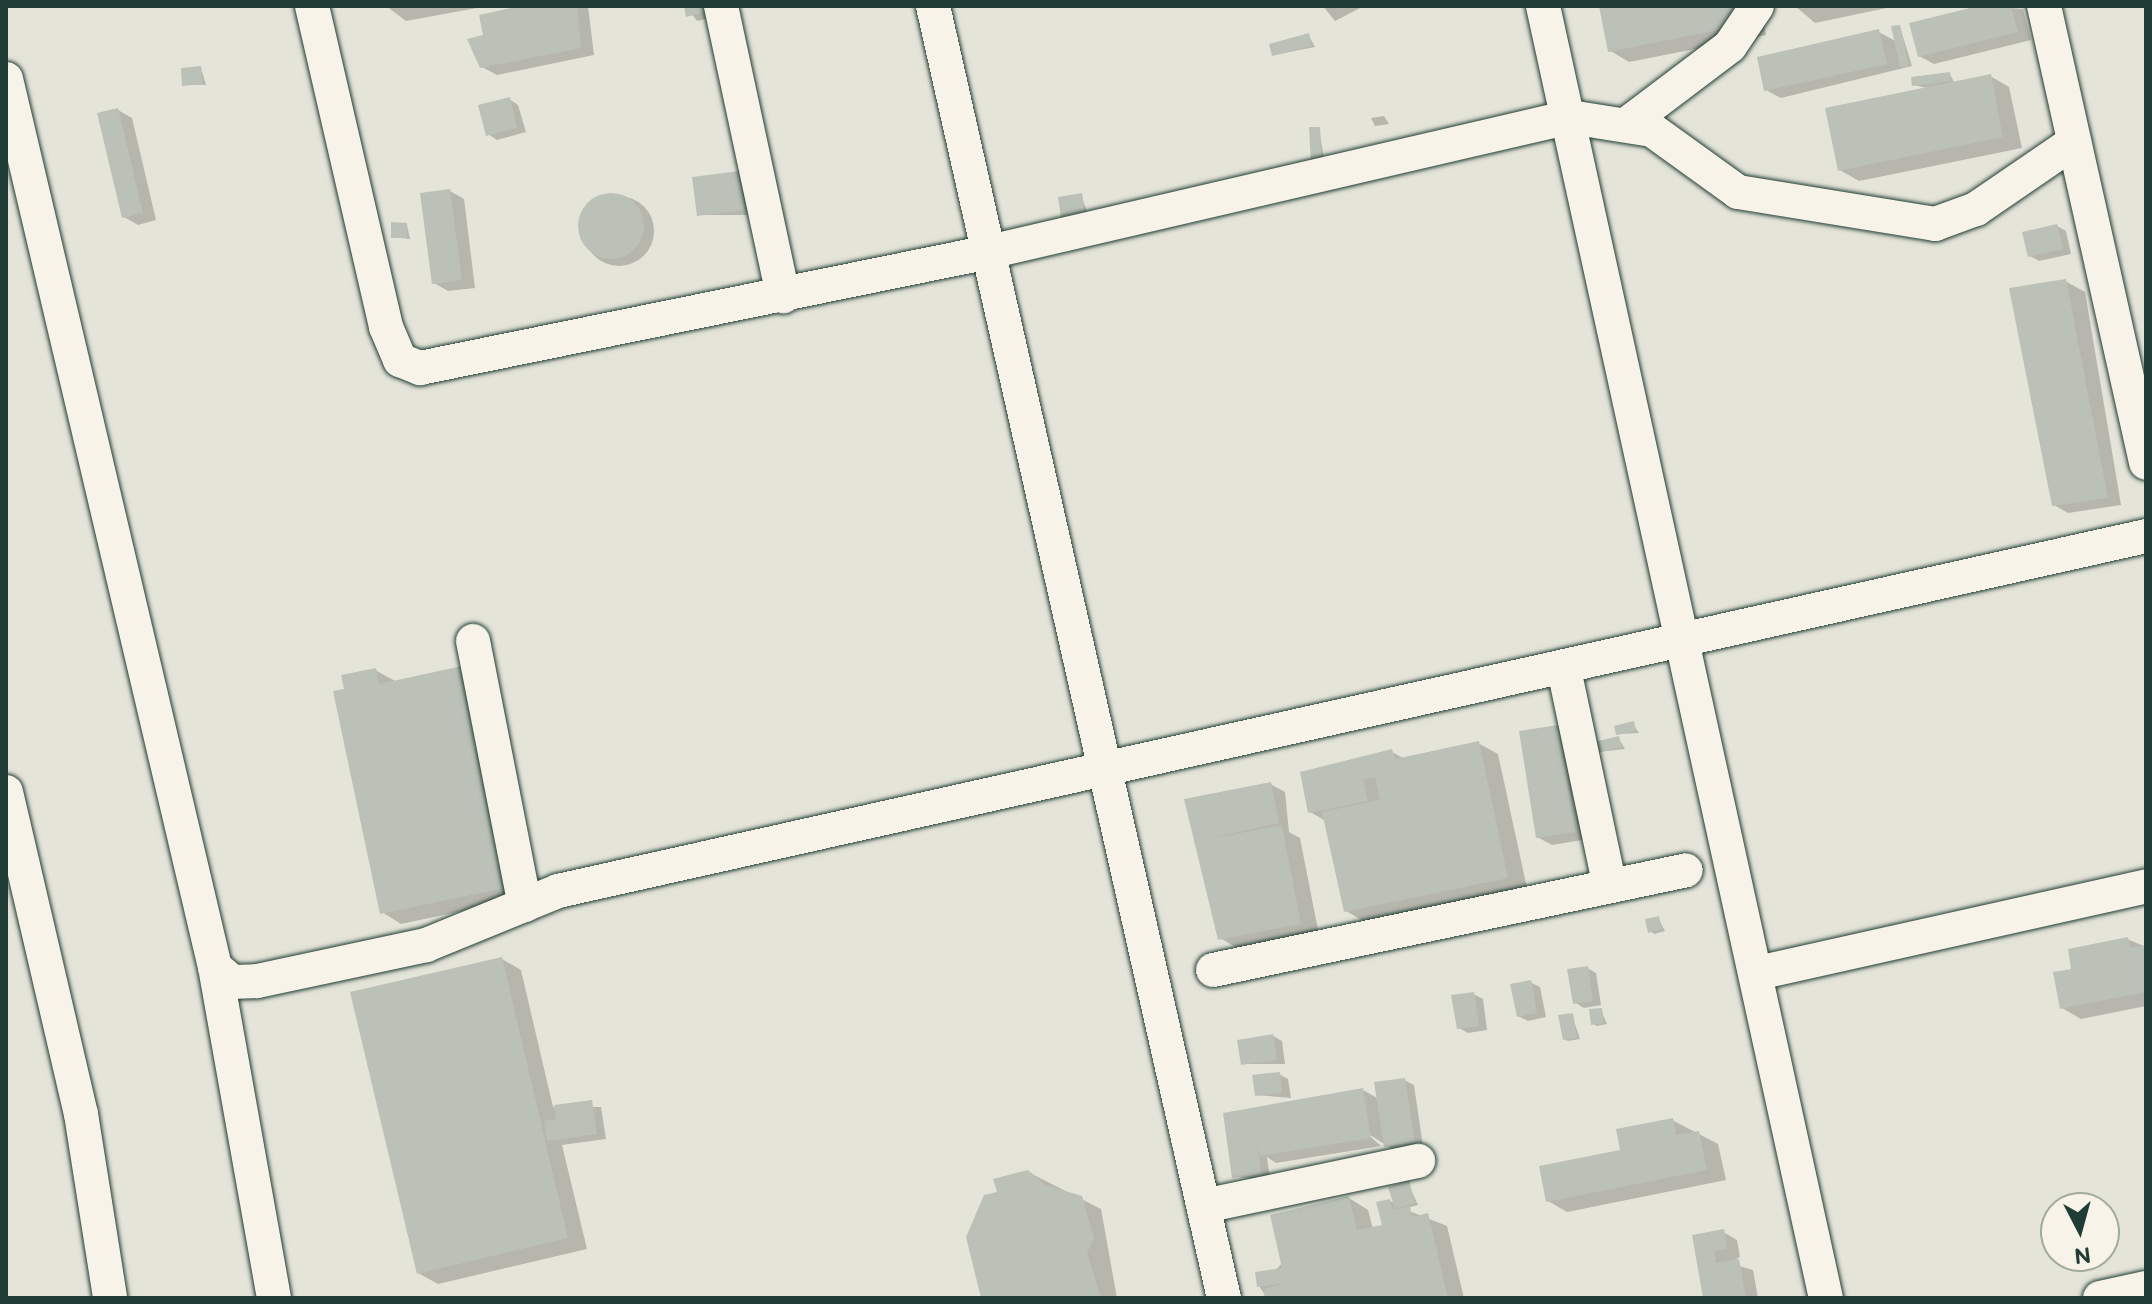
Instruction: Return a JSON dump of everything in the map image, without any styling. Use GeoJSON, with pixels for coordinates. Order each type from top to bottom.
{"type":"FeatureCollection","features":[{"type":"Feature","properties":{"kind":"lane"},"geometry":{"type":"LineString","coordinates":[[312,6],[400,360],[420,368],[485,359],[989,252],[1570,117],[1652,130],[1738,192],[1935,224],[1976,209],[2074,142]]}},
{"type":"Feature","properties":{"kind":"lane"},"geometry":{"type":"LineString","coordinates":[[721,6],[783,296]]}},
{"type":"Feature","properties":{"kind":"lane"},"geometry":{"type":"LineString","coordinates":[[933,6],[1224,1298]]}},
{"type":"Feature","properties":{"kind":"lane"},"geometry":{"type":"LineString","coordinates":[[1543,6],[1758,973],[1826,1298]]}},
{"type":"Feature","properties":{"kind":"lane"},"geometry":{"type":"LineString","coordinates":[[1627,124],[1730,46],[1757,6]]}},
{"type":"Feature","properties":{"kind":"lane"},"geometry":{"type":"LineString","coordinates":[[2044,6],[2146,463]]}},
{"type":"Feature","properties":{"kind":"lane"},"geometry":{"type":"LineString","coordinates":[[6,79],[215,967],[274,1298]]}},
{"type":"Feature","properties":{"kind":"lane"},"geometry":{"type":"LineString","coordinates":[[215,967],[232,982],[257,981],[426,945],[525,905],[1102,767],[1685,644],[2146,536]]}},
{"type":"Feature","properties":{"kind":"lane"},"geometry":{"type":"LineString","coordinates":[[473,641],[525,905]]}},
{"type":"Feature","properties":{"kind":"lane"},"geometry":{"type":"LineString","coordinates":[[1564,669],[1609,883]]}},
{"type":"Feature","properties":{"kind":"lane"},"geometry":{"type":"LineString","coordinates":[[6,792],[81,1114],[110,1298]]}},
{"type":"Feature","properties":{"kind":"lane"},"geometry":{"type":"LineString","coordinates":[[1213,970],[1609,883],[1686,870]]}},
{"type":"Feature","properties":{"kind":"lane"},"geometry":{"type":"LineString","coordinates":[[1758,973],[2146,886]]}},
{"type":"Feature","properties":{"kind":"lane"},"geometry":{"type":"LineString","coordinates":[[1204,1206],[1418,1161]]}},
{"type":"Feature","properties":{"kind":"lane"},"geometry":{"type":"LineString","coordinates":[[2100,1298],[2146,1288]]}},
{"type":"Feature","properties":{"kind":"shaded area"},"geometry":{"type":"Polygon","coordinates":[[[6,6],[2146,6],[2146,1298],[6,1298],[6,6]]]}},
{"type":"Feature","properties":{"kind":"building"},"geometry":{"type":"Polygon","coordinates":[[[521,6],[577,6],[581,48],[480,68],[467,39],[483,35],[479,15],[521,6]]]}},
{"type":"Feature","properties":{"kind":"building"},"geometry":{"type":"Polygon","coordinates":[[[684,6],[708,6],[709,11],[686,17],[684,6]]]}},
{"type":"Feature","properties":{"kind":"building"},"geometry":{"type":"Polygon","coordinates":[[[1599,6],[1744,6],[1748,24],[1608,52],[1599,6]]]}},
{"type":"Feature","properties":{"kind":"building"},"geometry":{"type":"Polygon","coordinates":[[[1978,6],[2011,6],[2018,32],[1918,57],[1909,23],[1978,6]]]}},
{"type":"Feature","properties":{"kind":"building"},"geometry":{"type":"Polygon","coordinates":[[[1900,25],[1909,65],[1900,67],[1891,26],[1900,25]]]}},
{"type":"Feature","properties":{"kind":"building"},"geometry":{"type":"Polygon","coordinates":[[[1879,29],[1887,64],[1764,91],[1757,57],[1879,29]]]}},
{"type":"Feature","properties":{"kind":"building"},"geometry":{"type":"Polygon","coordinates":[[[1309,33],[1312,46],[1272,56],[1269,44],[1309,33]]]}},
{"type":"Feature","properties":{"kind":"building"},"geometry":{"type":"Polygon","coordinates":[[[201,66],[203,84],[182,86],[181,68],[201,66]]]}},
{"type":"Feature","properties":{"kind":"building"},"geometry":{"type":"Polygon","coordinates":[[[1950,72],[1951,81],[1912,86],[1911,77],[1950,72]]]}},
{"type":"Feature","properties":{"kind":"building"},"geometry":{"type":"Polygon","coordinates":[[[1991,74],[2003,137],[1838,171],[1825,108],[1991,74]]]}},
{"type":"Feature","properties":{"kind":"building"},"geometry":{"type":"Polygon","coordinates":[[[510,97],[517,128],[486,136],[478,105],[510,97]]]}},
{"type":"Feature","properties":{"kind":"building"},"geometry":{"type":"Polygon","coordinates":[[[118,108],[143,213],[122,218],[97,113],[118,108]]]}},
{"type":"Feature","properties":{"kind":"building"},"geometry":{"type":"Polygon","coordinates":[[[1309,127],[1320,127],[1322,163],[1311,164],[1309,127]]]}},
{"type":"Feature","properties":{"kind":"building"},"geometry":{"type":"Polygon","coordinates":[[[740,171],[745,210],[697,216],[692,177],[740,171]]]}},
{"type":"Feature","properties":{"kind":"building"},"geometry":{"type":"Polygon","coordinates":[[[450,189],[462,280],[432,284],[420,193],[450,189]]]}},
{"type":"Feature","properties":{"kind":"building"},"geometry":{"type":"Polygon","coordinates":[[[611,193],[634,203],[644,226],[634,249],[611,259],[588,249],[578,226],[588,203],[611,193]]]}},
{"type":"Feature","properties":{"kind":"building"},"geometry":{"type":"Polygon","coordinates":[[[1082,193],[1085,213],[1061,217],[1058,197],[1082,193]]]}},
{"type":"Feature","properties":{"kind":"building"},"geometry":{"type":"Polygon","coordinates":[[[391,222],[407,223],[407,238],[391,238],[391,222]]]}},
{"type":"Feature","properties":{"kind":"building"},"geometry":{"type":"Polygon","coordinates":[[[2057,224],[2063,249],[2028,257],[2022,232],[2057,224]]]}},
{"type":"Feature","properties":{"kind":"building"},"geometry":{"type":"Polygon","coordinates":[[[2066,279],[2108,498],[2052,506],[2009,288],[2066,279]]]}},
{"type":"Feature","properties":{"kind":"building"},"geometry":{"type":"Polygon","coordinates":[[[462,666],[509,887],[380,914],[333,691],[344,689],[341,675],[376,668],[379,684],[462,666]]]}},
{"type":"Feature","properties":{"kind":"building"},"geometry":{"type":"Polygon","coordinates":[[[1634,721],[1636,731],[1616,735],[1614,726],[1634,721]]]}},
{"type":"Feature","properties":{"kind":"building"},"geometry":{"type":"Polygon","coordinates":[[[1558,725],[1575,832],[1536,838],[1519,731],[1558,725]]]}},
{"type":"Feature","properties":{"kind":"building"},"geometry":{"type":"Polygon","coordinates":[[[1619,736],[1622,747],[1597,753],[1594,742],[1619,736]]]}},
{"type":"Feature","properties":{"kind":"building"},"geometry":{"type":"Polygon","coordinates":[[[1479,741],[1508,878],[1344,912],[1322,812],[1380,800],[1375,777],[1363,780],[1368,801],[1308,813],[1300,772],[1392,749],[1395,759],[1479,741]]]}},
{"type":"Feature","properties":{"kind":"building"},"geometry":{"type":"Polygon","coordinates":[[[1271,782],[1279,823],[1204,840],[1282,825],[1301,924],[1218,940],[1184,799],[1271,782]]]}},
{"type":"Feature","properties":{"kind":"building"},"geometry":{"type":"Polygon","coordinates":[[[1659,916],[1662,929],[1648,933],[1645,919],[1659,916]]]}},
{"type":"Feature","properties":{"kind":"building"},"geometry":{"type":"Polygon","coordinates":[[[2128,937],[2130,948],[2146,945],[2146,992],[2060,1009],[2053,972],[2071,969],[2068,949],[2128,937]]]}},
{"type":"Feature","properties":{"kind":"building"},"geometry":{"type":"Polygon","coordinates":[[[502,957],[568,1238],[417,1274],[350,992],[502,957]]]}},
{"type":"Feature","properties":{"kind":"building"},"geometry":{"type":"Polygon","coordinates":[[[1588,966],[1593,1001],[1573,1004],[1567,969],[1588,966]]]}},
{"type":"Feature","properties":{"kind":"building"},"geometry":{"type":"Polygon","coordinates":[[[1531,980],[1537,1013],[1517,1017],[1510,984],[1531,980]]]}},
{"type":"Feature","properties":{"kind":"building"},"geometry":{"type":"Polygon","coordinates":[[[1474,992],[1479,1026],[1457,1029],[1451,995],[1474,992]]]}},
{"type":"Feature","properties":{"kind":"building"},"geometry":{"type":"Polygon","coordinates":[[[1602,1008],[1604,1023],[1591,1025],[1589,1009],[1602,1008]]]}},
{"type":"Feature","properties":{"kind":"building"},"geometry":{"type":"Polygon","coordinates":[[[1573,1013],[1577,1038],[1563,1040],[1558,1015],[1573,1013]]]}},
{"type":"Feature","properties":{"kind":"building"},"geometry":{"type":"Polygon","coordinates":[[[1273,1034],[1277,1060],[1241,1065],[1237,1040],[1273,1034]]]}},
{"type":"Feature","properties":{"kind":"building"},"geometry":{"type":"Polygon","coordinates":[[[1280,1072],[1282,1093],[1255,1096],[1252,1075],[1280,1072]]]}},
{"type":"Feature","properties":{"kind":"building"},"geometry":{"type":"Polygon","coordinates":[[[1405,1078],[1415,1142],[1384,1147],[1374,1082],[1405,1078]]]}},
{"type":"Feature","properties":{"kind":"building"},"geometry":{"type":"Polygon","coordinates":[[[1363,1088],[1371,1138],[1260,1156],[1257,1142],[1261,1174],[1232,1178],[1223,1113],[1363,1088]]]}},
{"type":"Feature","properties":{"kind":"building"},"geometry":{"type":"Polygon","coordinates":[[[592,1100],[597,1134],[547,1141],[544,1121],[556,1119],[554,1105],[592,1100]]]}},
{"type":"Feature","properties":{"kind":"building"},"geometry":{"type":"Polygon","coordinates":[[[1673,1118],[1676,1135],[1699,1131],[1707,1170],[1546,1202],[1539,1166],[1620,1150],[1616,1129],[1673,1118]]]}},
{"type":"Feature","properties":{"kind":"building"},"geometry":{"type":"Polygon","coordinates":[[[1028,1170],[1045,1185],[1082,1196],[1094,1239],[1087,1253],[1101,1298],[981,1298],[966,1237],[984,1195],[997,1192],[993,1179],[1028,1170]]]}},
{"type":"Feature","properties":{"kind":"building"},"geometry":{"type":"Polygon","coordinates":[[[1409,1180],[1415,1203],[1395,1209],[1388,1187],[1409,1180]]]}},
{"type":"Feature","properties":{"kind":"building"},"geometry":{"type":"Polygon","coordinates":[[[1349,1196],[1357,1230],[1382,1225],[1376,1202],[1390,1199],[1393,1210],[1410,1206],[1412,1217],[1428,1213],[1448,1298],[1265,1298],[1263,1289],[1286,1283],[1257,1287],[1255,1272],[1282,1268],[1270,1215],[1349,1196]]]}},
{"type":"Feature","properties":{"kind":"building"},"geometry":{"type":"Polygon","coordinates":[[[1724,1229],[1727,1249],[1714,1251],[1716,1263],[1739,1259],[1746,1298],[1703,1298],[1692,1235],[1724,1229]]]}}]}
